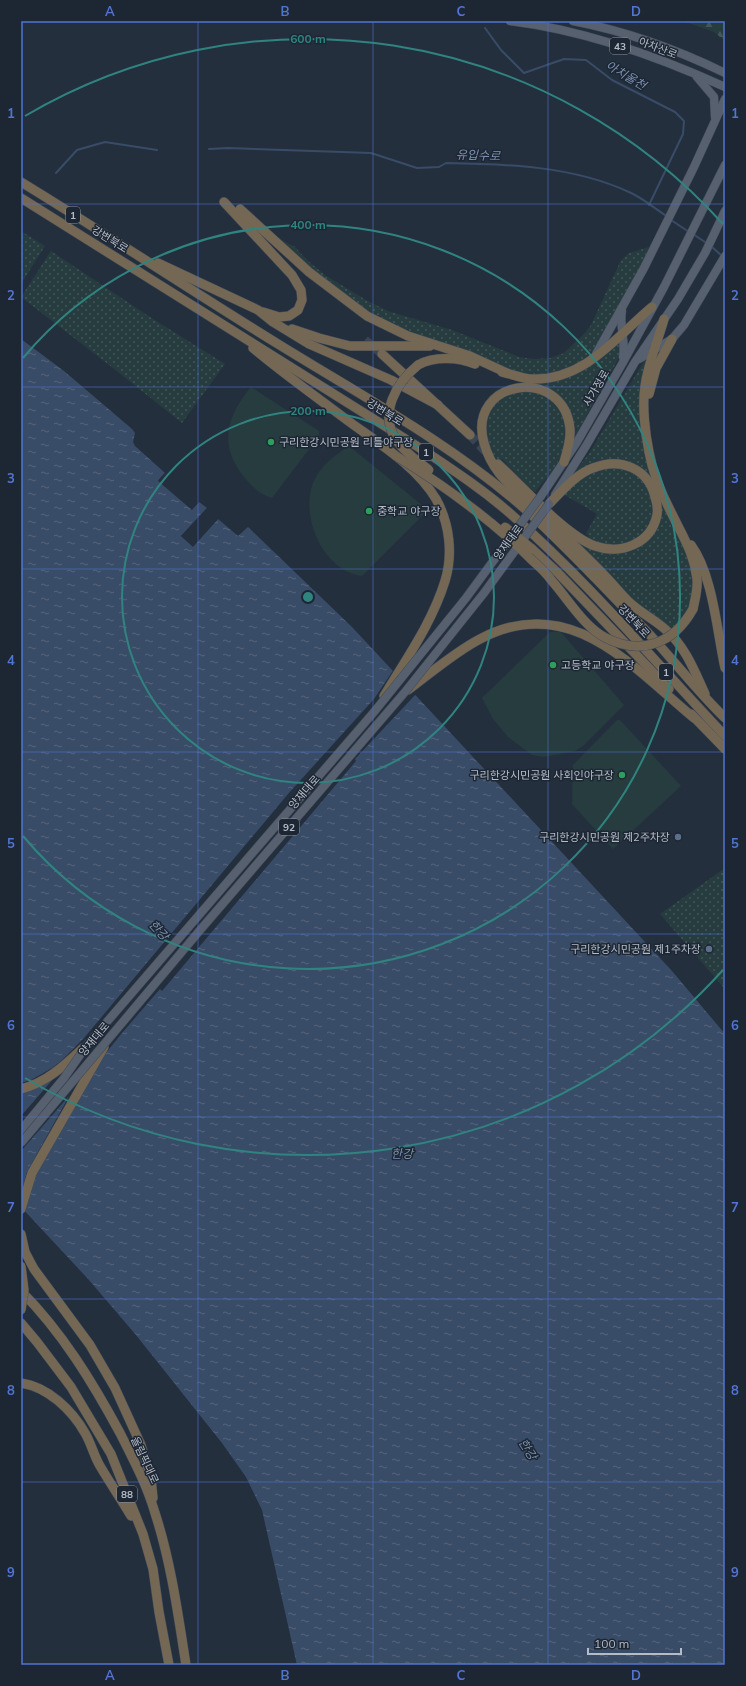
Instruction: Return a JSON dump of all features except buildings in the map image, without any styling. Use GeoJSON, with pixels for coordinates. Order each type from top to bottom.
{"type":"FeatureCollection","features":[{"type":"Feature","properties":{"kind":"highway","name":"강변북로"},"geometry":{"type":"LineString","coordinates":[[21,182],[245,324],[426,435],[477,470],[523,508],[579,560],[650,636],[709,703],[725,718]]}},
{"type":"Feature","properties":{"kind":"highway","name":"강변북로"},"geometry":{"type":"LineString","coordinates":[[21,198],[224,324],[423,450],[469,481],[512,515],[551,551],[725,736]]}},
{"type":"Feature","properties":{"kind":"highway"},"geometry":{"type":"LineString","coordinates":[[123,246],[258,310],[279,317],[289,316],[298,310],[302,300],[301,290],[292,275],[224,202]]}},
{"type":"Feature","properties":{"kind":"highway"},"geometry":{"type":"LineString","coordinates":[[240,209],[309,272],[367,316],[388,327],[438,346],[470,356],[508,374]]}},
{"type":"Feature","properties":{"kind":"highway"},"geometry":{"type":"LineString","coordinates":[[652,308],[607,349],[592,360],[581,367],[559,376],[531,380],[453,358],[433,360],[418,365],[402,380],[396,389],[389,414],[390,425],[396,440],[405,451],[481,508],[532,549],[558,573],[659,678],[694,718]]}},
{"type":"Feature","properties":{"kind":"highway"},"geometry":{"type":"LineString","coordinates":[[258,310],[273,322],[309,344],[391,380],[438,405]]}},
{"type":"Feature","properties":{"kind":"highway"},"geometry":{"type":"LineString","coordinates":[[224,324],[289,378],[396,456],[430,476],[500,530],[551,579],[591,627],[607,639],[623,644],[638,646],[652,645],[670,637],[680,629],[693,609],[697,580],[688,544],[672,515],[658,483],[648,450],[644,398],[645,386],[650,361],[656,348],[664,319]]}},
{"type":"Feature","properties":{"kind":"highway"},"geometry":{"type":"LineString","coordinates":[[273,322],[319,338],[350,346],[438,346]]}},
{"type":"Feature","properties":{"kind":"highway"},"geometry":{"type":"LineString","coordinates":[[646,427],[649,395],[656,368],[672,339]]}},
{"type":"Feature","properties":{"kind":"highway"},"geometry":{"type":"LineString","coordinates":[[382,354],[470,435]]}},
{"type":"Feature","properties":{"kind":"highway"},"geometry":{"type":"LineString","coordinates":[[564,462],[570,436],[568,417],[558,401],[538,388],[525,386],[515,388],[495,397],[487,407],[482,417],[481,428],[482,438],[487,454],[497,471],[525,501],[606,576],[628,601],[667,630],[680,646],[691,664],[709,703]]}},
{"type":"Feature","properties":{"kind":"highway"},"geometry":{"type":"LineString","coordinates":[[374,712],[412,649],[437,602],[445,581],[449,552],[447,529],[436,500],[427,486],[396,456]]}},
{"type":"Feature","properties":{"kind":"highway"},"geometry":{"type":"LineString","coordinates":[[498,463],[572,533],[594,546],[608,550],[618,550],[637,544],[652,527],[657,515],[654,491],[649,481],[636,468],[624,464],[608,464],[592,468],[573,480],[549,504]]}},
{"type":"Feature","properties":{"kind":"highway"},"geometry":{"type":"LineString","coordinates":[[683,535],[697,554],[708,586],[725,668]]}},
{"type":"Feature","properties":{"kind":"highway"},"geometry":{"type":"LineString","coordinates":[[405,692],[481,638],[511,628],[534,624],[560,627],[575,630],[614,650],[647,676],[694,718],[725,749]]}},
{"type":"Feature","properties":{"kind":"highway"},"geometry":{"type":"LineString","coordinates":[[21,1209],[32,1172],[110,1037]]}},
{"type":"Feature","properties":{"kind":"highway"},"geometry":{"type":"LineString","coordinates":[[21,1089],[29,1087],[58,1071],[87,1045]]}},
{"type":"Feature","properties":{"kind":"highway"},"geometry":{"type":"LineString","coordinates":[[21,1234],[25,1252],[34,1269],[80,1330],[115,1388],[141,1445],[150,1478],[155,1512]]}},
{"type":"Feature","properties":{"kind":"highway"},"geometry":{"type":"LineString","coordinates":[[21,1266],[24,1290],[21,1310]]}},
{"type":"Feature","properties":{"kind":"highway","name":"올림픽대로"},"geometry":{"type":"LineString","coordinates":[[23,1293],[51,1326],[82,1368],[102,1400],[138,1470],[155,1512],[174,1592],[186,1665]]}},
{"type":"Feature","properties":{"kind":"highway","name":"88"},"geometry":{"type":"LineString","coordinates":[[21,1323],[71,1388],[111,1454],[143,1534],[153,1569],[169,1665]]}},
{"type":"Feature","properties":{"kind":"highway"},"geometry":{"type":"LineString","coordinates":[[21,1330],[37,1342]]}},
{"type":"Feature","properties":{"kind":"highway"},"geometry":{"type":"LineString","coordinates":[[21,1383],[54,1397],[72,1414],[85,1433],[99,1465],[143,1534]]}},
{"type":"Feature","properties":{"kind":"main road","name":"아차산로"},"geometry":{"type":"LineString","coordinates":[[510,21],[577,34],[632,50],[694,73],[725,87]]}},
{"type":"Feature","properties":{"kind":"main road","name":"아차산로"},"geometry":{"type":"LineString","coordinates":[[573,21],[631,36],[686,56],[725,74]]}},
{"type":"Feature","properties":{"kind":"main road"},"geometry":{"type":"LineString","coordinates":[[694,73],[714,97],[716,112],[714,121]]}},
{"type":"Feature","properties":{"kind":"main road"},"geometry":{"type":"LineString","coordinates":[[592,360],[623,308],[644,268],[694,167],[725,99]]}},
{"type":"Feature","properties":{"kind":"main road","name":"사가정로"},"geometry":{"type":"LineString","coordinates":[[541,496],[564,462],[622,364],[664,287],[725,165]]}},
{"type":"Feature","properties":{"kind":"main road","name":"양재대로"},"geometry":{"type":"LineString","coordinates":[[21,1143],[405,692],[484,593],[549,504],[586,446],[635,362],[678,299],[705,253],[725,211]]}},
{"type":"Feature","properties":{"kind":"main road"},"geometry":{"type":"LineString","coordinates":[[635,362],[672,339],[684,325],[725,256]]}},
{"type":"Feature","properties":{"kind":"main road"},"geometry":{"type":"LineString","coordinates":[[622,364],[624,341],[621,316],[623,308]]}},
{"type":"Feature","properties":{"kind":"main road","name":"양재대로"},"geometry":{"type":"LineString","coordinates":[[21,1130],[64,1078],[87,1045],[374,712],[466,598],[541,496]]}},
{"type":"Feature","properties":{"kind":"green space"},"geometry":{"type":"Polygon","coordinates":[[[683,21],[725,21],[725,41],[714,32],[683,21]]]}},
{"type":"Feature","properties":{"kind":"green space"},"geometry":{"type":"Polygon","coordinates":[[[21,231],[45,246],[21,284],[21,231]]]}},
{"type":"Feature","properties":{"kind":"green space"},"geometry":{"type":"Polygon","coordinates":[[[274,236],[295,247],[307,260],[325,275],[366,300],[388,311],[452,330],[519,357],[534,359],[550,358],[564,353],[585,333],[591,325],[621,260],[629,253],[649,247],[640,270],[636,273],[594,349],[579,362],[570,367],[551,373],[531,374],[521,373],[410,335],[349,301],[274,236]]]}},
{"type":"Feature","properties":{"kind":"green space"},"geometry":{"type":"Polygon","coordinates":[[[51,251],[150,317],[225,364],[182,423],[21,297],[51,251]]]}},
{"type":"Feature","properties":{"kind":"green space"},"geometry":{"type":"Polygon","coordinates":[[[621,338],[621,354],[573,440],[552,392],[534,384],[562,379],[573,375],[592,364],[621,338]]]}},
{"type":"Feature","properties":{"kind":"green space"},"geometry":{"type":"Polygon","coordinates":[[[649,357],[643,385],[654,481],[649,475],[617,460],[595,462],[571,477],[590,452],[644,361],[649,357]]]}},
{"type":"Feature","properties":{"kind":"green space","name":"구리한강시민공원 리틀야구장"},"geometry":{"type":"Polygon","coordinates":[[[251,387],[319,431],[319,436],[272,498],[257,490],[245,478],[236,466],[228,443],[228,432],[231,421],[242,398],[251,387]]]}},
{"type":"Feature","properties":{"kind":"green space"},"geometry":{"type":"Polygon","coordinates":[[[531,390],[545,395],[563,412],[568,434],[562,455],[551,473],[534,493],[502,459],[496,464],[489,450],[486,422],[492,408],[498,401],[511,393],[531,390]]]}},
{"type":"Feature","properties":{"kind":"green space","name":"중학교 야구장"},"geometry":{"type":"Polygon","coordinates":[[[349,446],[428,510],[362,576],[348,572],[336,564],[326,553],[318,540],[310,511],[310,497],[316,477],[328,462],[349,446]]]}},
{"type":"Feature","properties":{"kind":"green space"},"geometry":{"type":"Polygon","coordinates":[[[613,467],[633,472],[647,485],[654,506],[652,523],[643,536],[618,546],[603,544],[590,539],[586,533],[597,514],[563,494],[587,474],[613,467]]]}},
{"type":"Feature","properties":{"kind":"green space"},"geometry":{"type":"Polygon","coordinates":[[[661,496],[691,558],[694,597],[683,619],[671,629],[633,602],[580,547],[582,544],[598,551],[617,553],[627,552],[643,545],[650,534],[661,496]]]}},
{"type":"Feature","properties":{"kind":"green space","name":"고등학교 야구장"},"geometry":{"type":"Polygon","coordinates":[[[560,631],[624,705],[583,746],[575,751],[544,757],[532,755],[508,737],[493,719],[482,698],[550,632],[560,631]]]}},
{"type":"Feature","properties":{"kind":"green space","name":"구리한강시민공원 사회인야구장"},"geometry":{"type":"Polygon","coordinates":[[[617,720],[620,720],[681,786],[613,849],[572,804],[573,765],[617,720]]]}},
{"type":"Feature","properties":{"kind":"green space","name":"구리한강시민공원 제1주차장"},"geometry":{"type":"Polygon","coordinates":[[[725,868],[725,989],[660,914],[725,868]]]}},
{"type":"Feature","properties":{"kind":"water","name":"한강"},"geometry":{"type":"Polygon","coordinates":[[[21,339],[64,371],[132,429],[135,433],[133,442],[135,446],[165,473],[158,480],[192,509],[199,502],[207,508],[181,536],[193,546],[218,519],[238,536],[248,527],[352,627],[672,971],[725,1034],[725,1665],[297,1665],[262,1510],[246,1477],[222,1443],[136,1335],[89,1280],[21,1207],[21,339]]]}},
{"type":"Feature","properties":{"kind":"pier"},"geometry":{"type":"Polygon","coordinates":[[[165,473],[166,474],[161,480],[192,507],[198,500],[199,502],[192,510],[158,481],[165,473]]]}},
{"type":"Feature","properties":{"kind":"pier"},"geometry":{"type":"Polygon","coordinates":[[[207,508],[208,509],[184,536],[193,544],[217,517],[218,519],[193,547],[181,536],[207,508]]]}},
{"type":"Feature","properties":{"kind":"pier"},"geometry":{"type":"Polygon","coordinates":[[[394,669],[417,693],[355,759],[356,761],[162,991],[160,989],[101,1059],[35,1172],[24,1213],[21,1210],[21,1194],[27,1172],[69,1096],[21,1151],[21,1116],[54,1078],[21,1093],[21,1083],[31,1080],[52,1068],[84,1038],[288,794],[374,699],[394,669]]]}},
{"type":"Feature","properties":{"kind":"waterway","name":"아치울천"},"geometry":{"type":"LineString","coordinates":[[485,28],[501,50],[524,73],[564,59],[586,60],[612,80],[675,112],[684,121],[683,134],[649,205]]}},
{"type":"Feature","properties":{"kind":"waterway","name":"유입수로"},"geometry":{"type":"LineString","coordinates":[[56,173],[77,150],[105,142],[157,150]]}},
{"type":"Feature","properties":{"kind":"waterway","name":"유입수로"},"geometry":{"type":"LineString","coordinates":[[209,149],[228,148],[371,153],[417,168],[439,167],[446,163],[492,164],[539,168],[608,183],[634,194],[668,217]]}},
{"type":"Feature","properties":{"kind":"waterway","name":"유입수로"},"geometry":{"type":"LineString","coordinates":[[671,220],[689,232]]}},
{"type":"Feature","properties":{"kind":"waterway","name":"유입수로"},"geometry":{"type":"LineString","coordinates":[[693,234],[708,244]]}},
{"type":"Feature","properties":{"kind":"waterway","name":"유입수로"},"geometry":{"type":"LineString","coordinates":[[711,246],[723,257]]}},
{"type":"Feature","properties":{"kind":"tunnel"},"geometry":{"type":"LineString","coordinates":[[365,340],[382,354]]}},
{"type":"Feature","properties":{"kind":"tunnel"},"geometry":{"type":"LineString","coordinates":[[470,435],[488,454]]}},
{"type":"Feature","properties":{"kind":"place","name":"구리한강시민공원 리틀야구장"},"geometry":{"type":"Point","coordinates":[271,442]}},
{"type":"Feature","properties":{"kind":"place","name":"중학교 야구장"},"geometry":{"type":"Point","coordinates":[369,511]}},
{"type":"Feature","properties":{"kind":"place","name":"고등학교 야구장"},"geometry":{"type":"Point","coordinates":[553,665]}},
{"type":"Feature","properties":{"kind":"place","name":"구리한강시민공원 사회인야구장"},"geometry":{"type":"Point","coordinates":[622,775]}},
{"type":"Feature","properties":{"kind":"place","name":"구리한강시민공원 제2주차장"},"geometry":{"type":"Point","coordinates":[678,837]}},
{"type":"Feature","properties":{"kind":"place","name":"구리한강시민공원 제1주차장"},"geometry":{"type":"Point","coordinates":[709,949]}}]}
